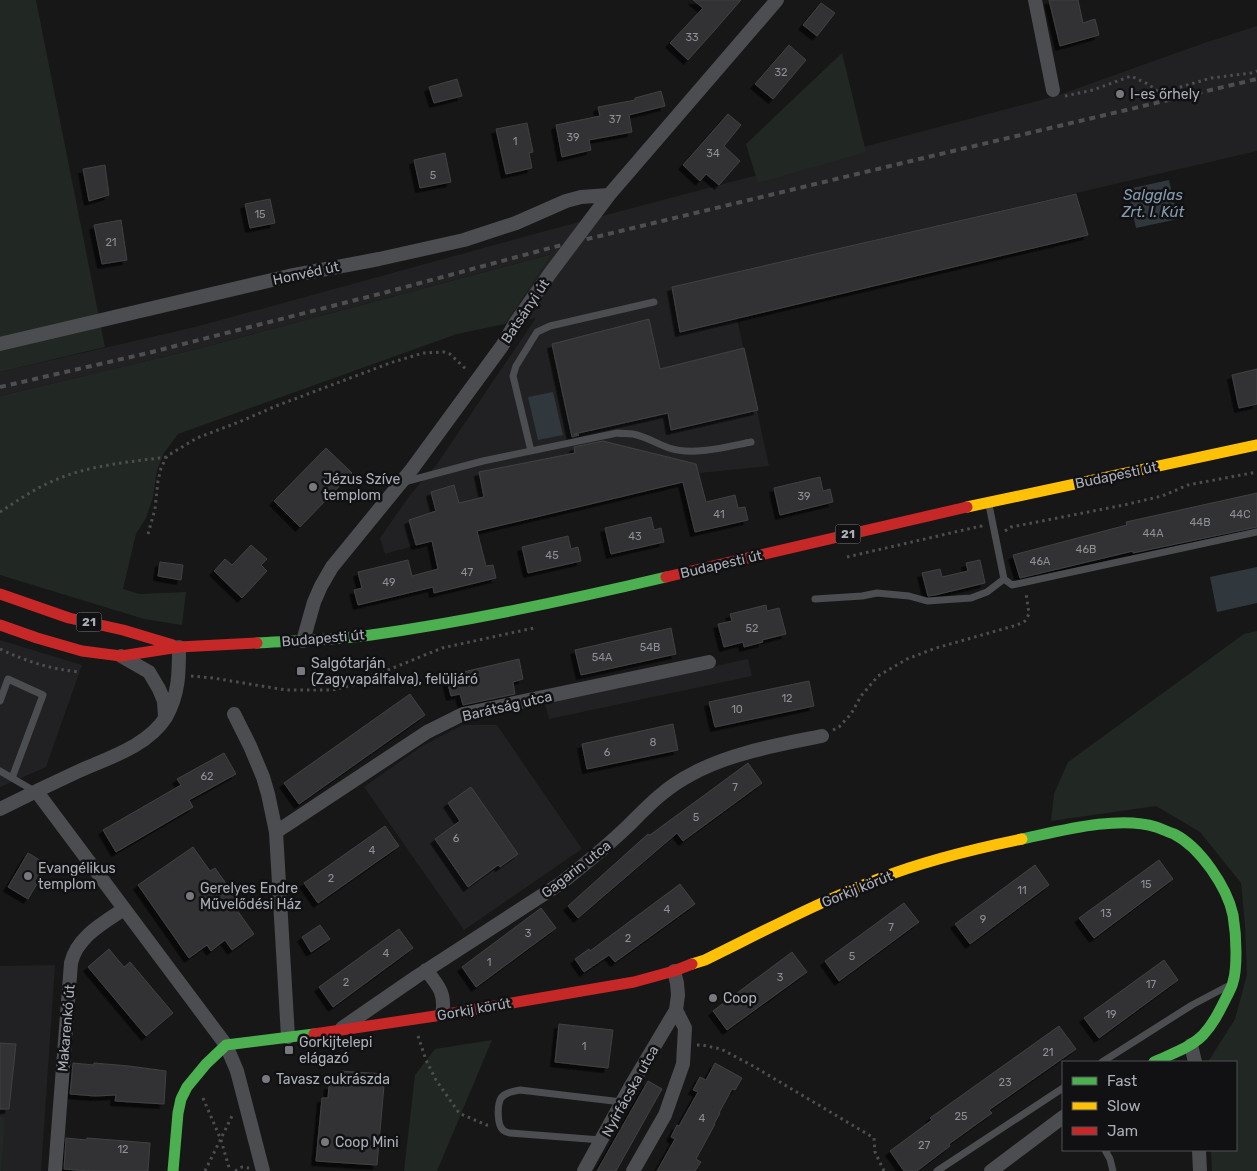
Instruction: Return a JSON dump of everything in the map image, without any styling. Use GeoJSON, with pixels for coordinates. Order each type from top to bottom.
{"type":"FeatureCollection","features":[{"type":"Feature","properties":{"kind":"main road","name":"Budapesti út"},"geometry":{"type":"LineString","coordinates":[[0,625],[82,651],[121,656],[179,647],[303,641],[370,635],[535,606],[989,502],[1257,446]]}},
{"type":"Feature","properties":{"kind":"main road","name":"21"},"geometry":{"type":"LineString","coordinates":[[0,594],[69,618],[123,630],[179,647]]}},
{"type":"Feature","properties":{"kind":"main road","name":"Gorkij körút"},"geometry":{"type":"LineString","coordinates":[[226,1045],[442,1015],[634,982],[705,960],[801,912],[878,879],[912,867],[1016,840],[1074,828],[1123,823],[1138,823],[1155,827],[1175,835],[1192,848],[1206,862],[1221,885],[1233,915],[1236,964],[1232,984],[1216,1018],[1191,1045]]}},
{"type":"Feature","properties":{"kind":"main road"},"geometry":{"type":"LineString","coordinates":[[173,1171],[181,1099],[196,1075],[226,1045]]}},
{"type":"Feature","properties":{"kind":"main road"},"geometry":{"type":"LineString","coordinates":[[1156,1061],[1191,1045]]}},
{"type":"Feature","properties":{"kind":"street","name":"Batsányi út"},"geometry":{"type":"LineString","coordinates":[[303,641],[314,602],[332,567],[401,483],[502,346],[516,322],[551,272],[609,195],[776,0]]}},
{"type":"Feature","properties":{"kind":"street"},"geometry":{"type":"LineString","coordinates":[[1035,0],[1053,90]]}},
{"type":"Feature","properties":{"kind":"street","name":"Honvéd út"},"geometry":{"type":"LineString","coordinates":[[0,344],[289,276],[445,245],[516,223],[566,201],[581,197],[609,195]]}},
{"type":"Feature","properties":{"kind":"street"},"geometry":{"type":"LineString","coordinates":[[0,809],[116,756],[151,736],[165,718],[178,688],[179,647]]}},
{"type":"Feature","properties":{"kind":"street","name":"Budapesti út"},"geometry":{"type":"LineString","coordinates":[[121,656],[149,672],[164,701],[165,718]]}},
{"type":"Feature","properties":{"kind":"street","name":"Barátság utca"},"geometry":{"type":"LineString","coordinates":[[276,832],[427,732],[463,714],[709,662]]}},
{"type":"Feature","properties":{"kind":"street"},"geometry":{"type":"LineString","coordinates":[[234,714],[263,777],[276,832],[288,1037]]}},
{"type":"Feature","properties":{"kind":"street","name":"Gagarin utca"},"geometry":{"type":"LineString","coordinates":[[340,1030],[426,970],[572,875],[649,804],[690,774],[719,762],[746,754],[822,736]]}},
{"type":"Feature","properties":{"kind":"street"},"geometry":{"type":"LineString","coordinates":[[37,792],[226,1045],[236,1071],[257,1170]]}},
{"type":"Feature","properties":{"kind":"street","name":"Makarenkó út"},"geometry":{"type":"LineString","coordinates":[[55,1171],[71,963],[74,954],[82,942],[124,909]]}},
{"type":"Feature","properties":{"kind":"street"},"geometry":{"type":"LineString","coordinates":[[426,970],[437,984],[443,996],[442,1015]]}},
{"type":"Feature","properties":{"kind":"street","name":"Nyírfácska utca"},"geometry":{"type":"LineString","coordinates":[[584,1171],[676,1010],[678,995],[674,971]]}},
{"type":"Feature","properties":{"kind":"street","name":"Nyírfácska utca"},"geometry":{"type":"LineString","coordinates":[[633,1171],[665,1115],[683,1064],[685,1028],[676,1010]]}},
{"type":"Feature","properties":{"kind":"street"},"geometry":{"type":"LineString","coordinates":[[1191,1045],[1195,1061]]}},
{"type":"Feature","properties":{"kind":"street"},"geometry":{"type":"LineString","coordinates":[[991,1171],[1062,1119]]}},
{"type":"Feature","properties":{"kind":"street"},"geometry":{"type":"LineString","coordinates":[[1199,1151],[1200,1171]]}},
{"type":"Feature","properties":{"kind":"lane"},"geometry":{"type":"LineString","coordinates":[[531,451],[513,376],[516,366],[537,332],[550,326],[654,302]]}},
{"type":"Feature","properties":{"kind":"lane"},"geometry":{"type":"LineString","coordinates":[[401,483],[483,461],[617,433],[632,434],[670,449],[691,452],[751,442]]}},
{"type":"Feature","properties":{"kind":"lane"},"geometry":{"type":"LineString","coordinates":[[989,502],[1004,579],[1012,584],[1257,532]]}},
{"type":"Feature","properties":{"kind":"lane"},"geometry":{"type":"LineString","coordinates":[[815,599],[862,596],[876,593],[909,596],[927,601],[971,598],[987,592],[1004,579]]}},
{"type":"Feature","properties":{"kind":"lane"},"geometry":{"type":"LineString","coordinates":[[0,701],[8,679],[43,695],[12,778]]}},
{"type":"Feature","properties":{"kind":"lane"},"geometry":{"type":"LineString","coordinates":[[0,771],[37,792]]}},
{"type":"Feature","properties":{"kind":"lane"},"geometry":{"type":"LineString","coordinates":[[1104,1061],[1192,1005],[1232,984]]}},
{"type":"Feature","properties":{"kind":"lane"},"geometry":{"type":"LineString","coordinates":[[937,1171],[1062,1089]]}},
{"type":"Feature","properties":{"kind":"lane"},"geometry":{"type":"LineString","coordinates":[[602,1140],[510,1133],[503,1130],[499,1125],[498,1117],[501,1098],[510,1092],[520,1090],[623,1102]]}},
{"type":"Feature","properties":{"kind":"lane"},"geometry":{"type":"LineString","coordinates":[[1106,1151],[1113,1171]]}},
{"type":"Feature","properties":{"kind":"path"},"geometry":{"type":"LineString","coordinates":[[1053,90],[1060,97],[1093,90],[1131,76],[1148,84],[1160,93],[1211,78],[1257,72]]}},
{"type":"Feature","properties":{"kind":"path"},"geometry":{"type":"LineString","coordinates":[[0,512],[54,480],[113,464],[167,456],[197,438],[276,406],[390,363],[423,353],[444,352],[450,354],[476,381]]}},
{"type":"Feature","properties":{"kind":"path"},"geometry":{"type":"LineString","coordinates":[[148,534],[155,509],[161,468],[167,456]]}},
{"type":"Feature","properties":{"kind":"path"},"geometry":{"type":"LineString","coordinates":[[1020,526],[1124,505],[1162,496],[1188,486],[1257,472]]}},
{"type":"Feature","properties":{"kind":"path"},"geometry":{"type":"LineString","coordinates":[[822,736],[839,728],[851,714],[861,696],[878,676],[907,659],[936,648],[1017,626],[1024,621],[1029,614],[1024,582]]}},
{"type":"Feature","properties":{"kind":"path"},"geometry":{"type":"LineString","coordinates":[[418,1036],[436,1080],[459,1113],[486,1125],[499,1125]]}},
{"type":"Feature","properties":{"kind":"path"},"geometry":{"type":"LineString","coordinates":[[684,1046],[702,1044],[721,1048],[874,1138],[875,1152],[884,1171]]}},
{"type":"Feature","properties":{"kind":"path"},"geometry":{"type":"LineString","coordinates":[[203,1098],[230,1171]]}},
{"type":"Feature","properties":{"kind":"path"},"geometry":{"type":"LineString","coordinates":[[205,1171],[237,1107]]}},
{"type":"Feature","properties":{"kind":"path"},"geometry":{"type":"LineString","coordinates":[[235,1171],[242,1168],[257,1170]]}},
{"type":"Feature","properties":{"kind":"shaded area"},"geometry":{"type":"Polygon","coordinates":[[[0,0],[36,0],[105,347],[0,372],[0,0]]]}},
{"type":"Feature","properties":{"kind":"shaded area"},"geometry":{"type":"Polygon","coordinates":[[[1257,26],[1257,151],[672,287],[680,331],[737,318],[769,466],[699,473],[700,478],[385,554],[380,538],[410,495],[437,464],[536,318],[505,324],[551,254],[193,350],[0,396],[0,372],[199,326],[549,230],[1056,96],[1257,26]]]}},
{"type":"Feature","properties":{"kind":"shaded area"},"geometry":{"type":"Polygon","coordinates":[[[842,53],[866,152],[758,183],[746,144],[842,53]]]}},
{"type":"Feature","properties":{"kind":"shaded area"},"geometry":{"type":"Polygon","coordinates":[[[552,254],[505,324],[457,334],[178,434],[164,453],[157,470],[153,497],[146,518],[136,534],[123,589],[140,594],[186,592],[182,625],[144,619],[0,575],[0,396],[193,350],[552,254]]]}},
{"type":"Feature","properties":{"kind":"shaded area"},"geometry":{"type":"Polygon","coordinates":[[[1257,631],[1257,1171],[1212,1171],[1211,1151],[1237,1151],[1237,1061],[1209,1061],[1235,1019],[1247,975],[1241,883],[1200,832],[1156,806],[1051,821],[1054,794],[1068,762],[1244,634],[1257,631]]]}},
{"type":"Feature","properties":{"kind":"shaded area"},"geometry":{"type":"Polygon","coordinates":[[[0,640],[82,665],[46,767],[0,787],[0,640]]]}},
{"type":"Feature","properties":{"kind":"shaded area"},"geometry":{"type":"Polygon","coordinates":[[[748,659],[752,676],[549,719],[545,703],[748,659]]]}},
{"type":"Feature","properties":{"kind":"shaded area"},"geometry":{"type":"Polygon","coordinates":[[[462,725],[497,725],[582,849],[464,930],[364,787],[422,746],[462,725]]]}},
{"type":"Feature","properties":{"kind":"shaded area"},"geometry":{"type":"Polygon","coordinates":[[[55,965],[41,1171],[0,1171],[0,966],[55,965]]]}},
{"type":"Feature","properties":{"kind":"shaded area"},"geometry":{"type":"Polygon","coordinates":[[[492,1040],[437,1171],[404,1171],[415,1075],[435,1049],[492,1040]]]}},
{"type":"Feature","properties":{"kind":"shaded area"},"geometry":{"type":"Polygon","coordinates":[[[0,1117],[5,1118],[1,1171],[0,1171],[0,1117]]]}},
{"type":"Feature","properties":{"kind":"water","name":"Salgglas Zrt. I. Kút"},"geometry":{"type":"Polygon","coordinates":[[[1169,180],[1178,219],[1136,228],[1128,189],[1169,180]]]}},
{"type":"Feature","properties":{"kind":"water"},"geometry":{"type":"Polygon","coordinates":[[[553,392],[563,435],[538,440],[528,397],[553,392]]]}},
{"type":"Feature","properties":{"kind":"water"},"geometry":{"type":"Polygon","coordinates":[[[1257,567],[1257,603],[1217,612],[1210,577],[1257,567]]]}},
{"type":"Feature","properties":{"kind":"building"},"geometry":{"type":"Polygon","coordinates":[[[693,0],[741,0],[688,60],[670,43],[703,8],[693,0]]]}},
{"type":"Feature","properties":{"kind":"building"},"geometry":{"type":"Polygon","coordinates":[[[1049,0],[1078,0],[1083,23],[1095,19],[1099,35],[1060,46],[1049,0]]]}},
{"type":"Feature","properties":{"kind":"building"},"geometry":{"type":"Polygon","coordinates":[[[821,3],[835,13],[817,36],[803,25],[821,3]]]}},
{"type":"Feature","properties":{"kind":"building"},"geometry":{"type":"Polygon","coordinates":[[[789,45],[806,60],[773,99],[755,84],[789,45]]]}},
{"type":"Feature","properties":{"kind":"building"},"geometry":{"type":"Polygon","coordinates":[[[457,79],[462,96],[434,103],[429,87],[457,79]]]}},
{"type":"Feature","properties":{"kind":"building"},"geometry":{"type":"Polygon","coordinates":[[[661,91],[665,106],[629,115],[632,132],[589,140],[591,150],[562,157],[556,125],[600,116],[598,107],[635,100],[635,98],[661,91]]]}},
{"type":"Feature","properties":{"kind":"building"},"geometry":{"type":"Polygon","coordinates":[[[728,114],[741,125],[724,146],[740,161],[719,185],[706,174],[700,181],[683,165],[728,114]]]}},
{"type":"Feature","properties":{"kind":"building"},"geometry":{"type":"Polygon","coordinates":[[[527,123],[533,152],[529,153],[532,168],[506,174],[496,129],[527,123]]]}},
{"type":"Feature","properties":{"kind":"building"},"geometry":{"type":"Polygon","coordinates":[[[445,153],[451,182],[420,188],[414,160],[445,153]]]}},
{"type":"Feature","properties":{"kind":"building"},"geometry":{"type":"Polygon","coordinates":[[[105,165],[109,195],[89,201],[83,169],[105,165]]]}},
{"type":"Feature","properties":{"kind":"building"},"geometry":{"type":"Polygon","coordinates":[[[1076,194],[1088,235],[680,332],[672,287],[1076,194]]]}},
{"type":"Feature","properties":{"kind":"building"},"geometry":{"type":"Polygon","coordinates":[[[270,199],[275,223],[250,228],[245,204],[270,199]]]}},
{"type":"Feature","properties":{"kind":"building"},"geometry":{"type":"Polygon","coordinates":[[[121,220],[127,260],[102,264],[94,225],[121,220]]]}},
{"type":"Feature","properties":{"kind":"building"},"geometry":{"type":"Polygon","coordinates":[[[649,319],[660,369],[744,348],[758,410],[671,430],[668,413],[574,434],[579,435],[572,437],[552,344],[649,319]]]}},
{"type":"Feature","properties":{"kind":"building"},"geometry":{"type":"Polygon","coordinates":[[[1257,369],[1257,404],[1239,408],[1232,375],[1257,369]]]}},
{"type":"Feature","properties":{"kind":"building"},"geometry":{"type":"Polygon","coordinates":[[[603,441],[696,464],[706,502],[735,495],[738,508],[745,507],[748,520],[695,532],[683,482],[477,531],[486,566],[493,565],[496,578],[434,593],[433,587],[358,605],[354,590],[362,588],[358,572],[408,560],[412,576],[438,569],[432,541],[416,545],[409,520],[436,511],[431,492],[454,485],[459,503],[484,497],[479,472],[575,453],[574,447],[603,441]]]}},
{"type":"Feature","properties":{"kind":"building","name":"Jézus Szíve templom"},"geometry":{"type":"Polygon","coordinates":[[[326,448],[352,473],[300,527],[274,501],[326,448]]]}},
{"type":"Feature","properties":{"kind":"building"},"geometry":{"type":"Polygon","coordinates":[[[820,477],[823,491],[830,489],[833,502],[780,515],[774,488],[820,477]]]}},
{"type":"Feature","properties":{"kind":"building"},"geometry":{"type":"Polygon","coordinates":[[[1257,493],[1257,527],[1133,553],[1133,551],[1020,578],[1013,555],[1127,525],[1126,522],[1257,493]]]}},
{"type":"Feature","properties":{"kind":"building"},"geometry":{"type":"Polygon","coordinates":[[[651,517],[654,530],[661,528],[664,542],[611,554],[605,528],[651,517]]]}},
{"type":"Feature","properties":{"kind":"building"},"geometry":{"type":"Polygon","coordinates":[[[568,536],[571,549],[578,547],[581,561],[528,573],[522,547],[568,536]]]}},
{"type":"Feature","properties":{"kind":"building"},"geometry":{"type":"Polygon","coordinates":[[[251,545],[267,559],[261,565],[267,571],[242,598],[214,571],[225,559],[232,565],[251,545]]]}},
{"type":"Feature","properties":{"kind":"building"},"geometry":{"type":"Polygon","coordinates":[[[980,560],[985,583],[928,596],[922,573],[940,569],[942,577],[968,571],[966,563],[980,560]]]}},
{"type":"Feature","properties":{"kind":"building"},"geometry":{"type":"Polygon","coordinates":[[[160,562],[183,565],[181,580],[158,576],[160,562]]]}},
{"type":"Feature","properties":{"kind":"building"},"geometry":{"type":"Polygon","coordinates":[[[766,605],[767,611],[779,608],[786,634],[744,647],[743,642],[724,647],[718,624],[732,621],[730,614],[766,605]]]}},
{"type":"Feature","properties":{"kind":"building"},"geometry":{"type":"Polygon","coordinates":[[[671,628],[676,654],[581,675],[575,650],[671,628]]]}},
{"type":"Feature","properties":{"kind":"building"},"geometry":{"type":"Polygon","coordinates":[[[519,659],[523,679],[513,682],[515,694],[463,705],[460,694],[451,696],[446,676],[519,659]]]}},
{"type":"Feature","properties":{"kind":"building"},"geometry":{"type":"Polygon","coordinates":[[[809,681],[814,706],[715,727],[709,702],[809,681]]]}},
{"type":"Feature","properties":{"kind":"building"},"geometry":{"type":"Polygon","coordinates":[[[410,694],[425,715],[299,804],[284,783],[410,694]]]}},
{"type":"Feature","properties":{"kind":"building"},"geometry":{"type":"Polygon","coordinates":[[[673,724],[678,750],[587,769],[582,744],[673,724]]]}},
{"type":"Feature","properties":{"kind":"building"},"geometry":{"type":"Polygon","coordinates":[[[224,753],[236,774],[189,800],[193,807],[116,852],[103,830],[181,785],[177,779],[224,753]]]}},
{"type":"Feature","properties":{"kind":"building"},"geometry":{"type":"Polygon","coordinates":[[[748,763],[762,783],[683,841],[677,833],[578,918],[568,906],[648,834],[650,835],[748,763]]]}},
{"type":"Feature","properties":{"kind":"building"},"geometry":{"type":"Polygon","coordinates":[[[471,787],[518,854],[500,867],[498,865],[468,887],[435,839],[460,821],[448,803],[471,787]]]}},
{"type":"Feature","properties":{"kind":"building"},"geometry":{"type":"Polygon","coordinates":[[[385,826],[399,846],[318,903],[304,883],[385,826]]]}},
{"type":"Feature","properties":{"kind":"building","name":"Gerelyes Endre Művelődési Ház"},"geometry":{"type":"Polygon","coordinates":[[[193,847],[210,871],[215,868],[242,906],[237,910],[254,934],[232,950],[225,940],[211,951],[207,945],[189,958],[138,885],[193,847]]]}},
{"type":"Feature","properties":{"kind":"building","name":"Evangélikus templom"},"geometry":{"type":"Polygon","coordinates":[[[28,853],[48,865],[28,899],[8,887],[28,853]]]}},
{"type":"Feature","properties":{"kind":"building"},"geometry":{"type":"Polygon","coordinates":[[[1159,860],[1173,879],[1094,938],[1079,918],[1159,860]]]}},
{"type":"Feature","properties":{"kind":"building"},"geometry":{"type":"Polygon","coordinates":[[[1035,865],[1049,885],[970,944],[955,924],[1035,865]]]}},
{"type":"Feature","properties":{"kind":"building"},"geometry":{"type":"Polygon","coordinates":[[[680,884],[695,904],[615,962],[609,955],[584,972],[575,959],[589,949],[590,951],[680,884]]]}},
{"type":"Feature","properties":{"kind":"building"},"geometry":{"type":"Polygon","coordinates":[[[904,903],[919,922],[839,981],[825,961],[904,903]]]}},
{"type":"Feature","properties":{"kind":"building"},"geometry":{"type":"Polygon","coordinates":[[[541,908],[556,928],[476,987],[462,967],[541,908]]]}},
{"type":"Feature","properties":{"kind":"building"},"geometry":{"type":"Polygon","coordinates":[[[320,925],[330,939],[311,952],[302,937],[320,925]]]}},
{"type":"Feature","properties":{"kind":"building"},"geometry":{"type":"Polygon","coordinates":[[[399,929],[413,948],[333,1007],[319,987],[399,929]]]}},
{"type":"Feature","properties":{"kind":"building"},"geometry":{"type":"Polygon","coordinates":[[[109,949],[124,967],[130,962],[173,1013],[146,1036],[88,967],[109,949]]]}},
{"type":"Feature","properties":{"kind":"building"},"geometry":{"type":"Polygon","coordinates":[[[792,952],[807,972],[727,1030],[713,1011],[792,952]]]}},
{"type":"Feature","properties":{"kind":"building"},"geometry":{"type":"Polygon","coordinates":[[[1164,960],[1178,980],[1099,1038],[1084,1018],[1164,960]]]}},
{"type":"Feature","properties":{"kind":"building"},"geometry":{"type":"Polygon","coordinates":[[[559,1024],[613,1030],[608,1068],[555,1062],[559,1024]]]}},
{"type":"Feature","properties":{"kind":"building"},"geometry":{"type":"Polygon","coordinates":[[[1059,1026],[1076,1049],[989,1110],[992,1113],[949,1144],[950,1146],[917,1171],[904,1171],[890,1151],[932,1120],[930,1118],[1059,1026]]]}},
{"type":"Feature","properties":{"kind":"building"},"geometry":{"type":"Polygon","coordinates":[[[0,1043],[16,1044],[9,1109],[0,1109],[0,1043]]]}},
{"type":"Feature","properties":{"kind":"building"},"geometry":{"type":"Polygon","coordinates":[[[73,1063],[129,1066],[166,1071],[164,1104],[115,1101],[116,1095],[70,1094],[73,1063]]]}},
{"type":"Feature","properties":{"kind":"building"},"geometry":{"type":"Polygon","coordinates":[[[715,1063],[742,1078],[735,1090],[732,1089],[696,1159],[701,1162],[695,1171],[657,1171],[675,1139],[671,1137],[677,1125],[679,1126],[698,1092],[693,1090],[700,1077],[706,1080],[715,1063]]]}},
{"type":"Feature","properties":{"kind":"building"},"geometry":{"type":"Polygon","coordinates":[[[340,1071],[385,1074],[377,1165],[316,1161],[322,1098],[328,1098],[329,1085],[339,1086],[340,1071]]]}},
{"type":"Feature","properties":{"kind":"building"},"geometry":{"type":"Polygon","coordinates":[[[648,1081],[662,1089],[616,1171],[597,1171],[648,1081]]]}},
{"type":"Feature","properties":{"kind":"building"},"geometry":{"type":"Polygon","coordinates":[[[66,1138],[150,1143],[148,1171],[64,1169],[66,1138]]]}},
{"type":"Feature","properties":{"kind":"railway"},"geometry":{"type":"LineString","coordinates":[[0,387],[148,353],[550,248],[1257,79]]}},
{"type":"Feature","properties":{"kind":"traffic: fast"},"geometry":{"type":"LineString","coordinates":[[257,643],[371,635],[519,609],[666,577]]}},
{"type":"Feature","properties":{"kind":"traffic: fast"},"geometry":{"type":"LineString","coordinates":[[1022,839],[1107,823],[1141,824],[1158,828],[1184,840],[1203,858],[1219,880],[1233,915],[1236,964],[1232,986],[1210,1026],[1198,1040],[1156,1061]]}},
{"type":"Feature","properties":{"kind":"traffic: fast"},"geometry":{"type":"LineString","coordinates":[[173,1171],[181,1099],[187,1087],[206,1064],[226,1045],[314,1034]]}},
{"type":"Feature","properties":{"kind":"traffic: slow"},"geometry":{"type":"LineString","coordinates":[[967,507],[1257,445]]}},
{"type":"Feature","properties":{"kind":"traffic: slow"},"geometry":{"type":"LineString","coordinates":[[692,964],[705,960],[812,907],[878,879],[949,856],[1022,839]]}},
{"type":"Feature","properties":{"kind":"traffic: jam"},"geometry":{"type":"LineString","coordinates":[[666,577],[967,507]]}},
{"type":"Feature","properties":{"kind":"traffic: jam"},"geometry":{"type":"LineString","coordinates":[[0,594],[69,618],[123,630],[173,645]]}},
{"type":"Feature","properties":{"kind":"traffic: jam"},"geometry":{"type":"LineString","coordinates":[[0,625],[82,651],[121,656],[179,647],[257,643]]}},
{"type":"Feature","properties":{"kind":"traffic: jam"},"geometry":{"type":"LineString","coordinates":[[314,1034],[442,1015],[634,982],[692,964]]}},
{"type":"Feature","properties":{"kind":"place","name":"I-es őrhely"},"geometry":{"type":"Point","coordinates":[1120,94]}},
{"type":"Feature","properties":{"kind":"place","name":"Jézus Szíve templom"},"geometry":{"type":"Point","coordinates":[313,487]}},
{"type":"Feature","properties":{"kind":"place","name":"Salgótarján (Zagyvapálfalva), felüljáró"},"geometry":{"type":"Point","coordinates":[301,671]}},
{"type":"Feature","properties":{"kind":"place","name":"Evangélikus templom"},"geometry":{"type":"Point","coordinates":[28,876]}},
{"type":"Feature","properties":{"kind":"place","name":"Gerelyes Endre Művelődési Ház"},"geometry":{"type":"Point","coordinates":[190,896]}},
{"type":"Feature","properties":{"kind":"place","name":"Coop"},"geometry":{"type":"Point","coordinates":[713,998]}},
{"type":"Feature","properties":{"kind":"place","name":"Gorkijtelepi elágazó"},"geometry":{"type":"Point","coordinates":[289,1050]}},
{"type":"Feature","properties":{"kind":"place","name":"Tavasz cukrászda"},"geometry":{"type":"Point","coordinates":[266,1079]}},
{"type":"Feature","properties":{"kind":"place","name":"Coop Mini"},"geometry":{"type":"Point","coordinates":[325,1142]}}]}
